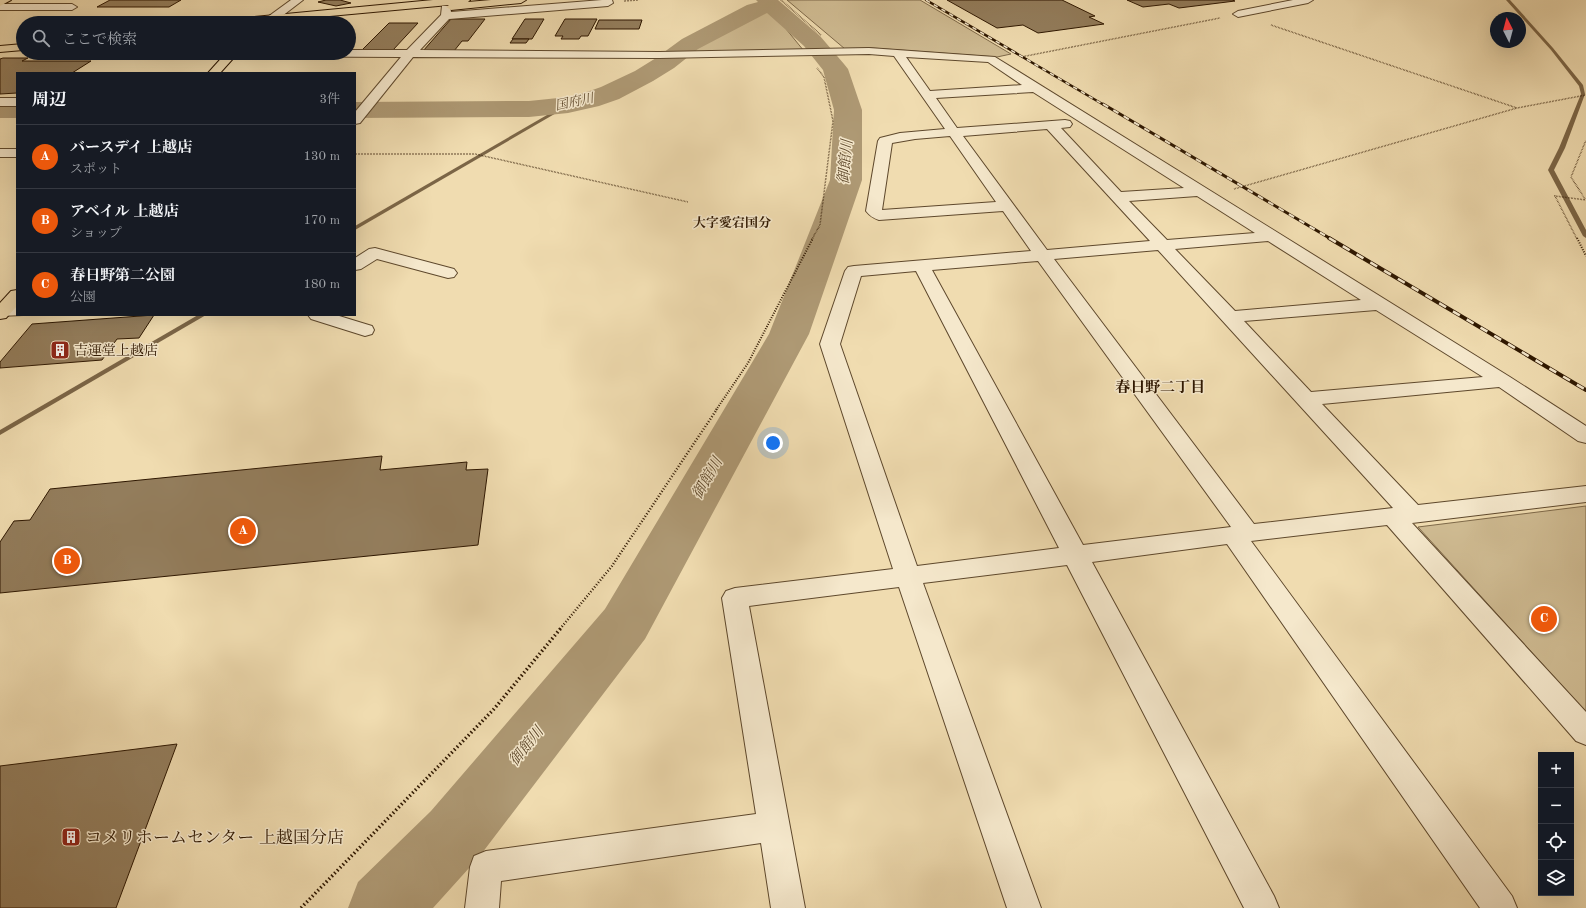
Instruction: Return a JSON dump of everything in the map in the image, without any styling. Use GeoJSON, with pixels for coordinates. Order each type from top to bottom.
{"type":"FeatureCollection","features":[{"type":"Feature","properties":{"kind":"main road"},"geometry":{"type":"LineString","coordinates":[[0,2],[6,0]]}},
{"type":"Feature","properties":{"kind":"main road"},"geometry":{"type":"LineString","coordinates":[[316,16],[465,0]]}},
{"type":"Feature","properties":{"kind":"main road"},"geometry":{"type":"LineString","coordinates":[[356,18],[446,12],[521,0]]}},
{"type":"Feature","properties":{"kind":"main road"},"geometry":{"type":"LineString","coordinates":[[0,42],[16,41]]}},
{"type":"Feature","properties":{"kind":"main road"},"geometry":{"type":"LineString","coordinates":[[0,49],[16,48]]}},
{"type":"Feature","properties":{"kind":"main road"},"geometry":{"type":"LineString","coordinates":[[215,72],[226,60]]}},
{"type":"Feature","properties":{"kind":"main road"},"geometry":{"type":"LineString","coordinates":[[5,312],[16,296]]}},
{"type":"Feature","properties":{"kind":"street"},"geometry":{"type":"LineString","coordinates":[[277,16],[298,0]]}},
{"type":"Feature","properties":{"kind":"street"},"geometry":{"type":"LineString","coordinates":[[357,118],[446,12],[608,3],[607,0]]}},
{"type":"Feature","properties":{"kind":"street"},"geometry":{"type":"LineString","coordinates":[[1238,14],[1308,0]]}},
{"type":"Feature","properties":{"kind":"street"},"geometry":{"type":"LineString","coordinates":[[0,7],[72,7]]}},
{"type":"Feature","properties":{"kind":"street"},"geometry":{"type":"LineString","coordinates":[[356,54],[688,55],[806,54],[839,51],[991,59],[1088,122],[1502,381],[1586,436]]}},
{"type":"Feature","properties":{"kind":"street"},"geometry":{"type":"LineString","coordinates":[[898,53],[1241,534],[1500,908]]}},
{"type":"Feature","properties":{"kind":"street"},"geometry":{"type":"LineString","coordinates":[[927,95],[1035,88]]}},
{"type":"Feature","properties":{"kind":"street"},"geometry":{"type":"LineString","coordinates":[[0,102],[16,102]]}},
{"type":"Feature","properties":{"kind":"street"},"geometry":{"type":"LineString","coordinates":[[1007,206],[879,215],[874,211],[885,141],[900,137],[954,131],[1088,122]]}},
{"type":"Feature","properties":{"kind":"street"},"geometry":{"type":"LineString","coordinates":[[1050,125],[1305,399],[1586,732]]}},
{"type":"Feature","properties":{"kind":"street"},"geometry":{"type":"LineString","coordinates":[[0,153],[16,153]]}},
{"type":"Feature","properties":{"kind":"street"},"geometry":{"type":"LineString","coordinates":[[1116,197],[1203,193]]}},
{"type":"Feature","properties":{"kind":"street"},"geometry":{"type":"LineString","coordinates":[[1024,908],[908,576],[830,344],[854,271],[1272,236]]}},
{"type":"Feature","properties":{"kind":"street"},"geometry":{"type":"LineString","coordinates":[[356,264],[375,253],[448,273]]}},
{"type":"Feature","properties":{"kind":"street"},"geometry":{"type":"LineString","coordinates":[[922,266],[1262,908]]}},
{"type":"Feature","properties":{"kind":"street"},"geometry":{"type":"LineString","coordinates":[[1230,317],[1378,304]]}},
{"type":"Feature","properties":{"kind":"street"},"geometry":{"type":"LineString","coordinates":[[320,316],[365,330]]}},
{"type":"Feature","properties":{"kind":"street"},"geometry":{"type":"LineString","coordinates":[[1305,399],[1502,381]]}},
{"type":"Feature","properties":{"kind":"street"},"geometry":{"type":"LineString","coordinates":[[788,908],[735,598],[1241,534],[1586,494]]}},
{"type":"Feature","properties":{"kind":"street"},"geometry":{"type":"LineString","coordinates":[[482,908],[486,867],[775,826]]}},
{"type":"Feature","properties":{"kind":"path"},"geometry":{"type":"LineString","coordinates":[[781,0],[839,51]]}},
{"type":"Feature","properties":{"kind":"path"},"geometry":{"type":"LineString","coordinates":[[991,59],[1023,57],[1238,14],[1517,108]]}},
{"type":"Feature","properties":{"kind":"path"},"geometry":{"type":"LineString","coordinates":[[301,908],[494,708],[612,566],[748,363],[792,276],[820,226],[833,121],[824,77],[806,54]]}},
{"type":"Feature","properties":{"kind":"path"},"geometry":{"type":"LineString","coordinates":[[1203,193],[1243,187],[1517,108],[1586,95]]}},
{"type":"Feature","properties":{"kind":"path"},"geometry":{"type":"LineString","coordinates":[[1586,140],[1571,177],[1586,200]]}},
{"type":"Feature","properties":{"kind":"path"},"geometry":{"type":"LineString","coordinates":[[356,154],[474,154],[688,202]]}},
{"type":"Feature","properties":{"kind":"path"},"geometry":{"type":"LineString","coordinates":[[1586,200],[1555,196],[1586,256]]}},
{"type":"Feature","properties":{"kind":"shaded area"},"geometry":{"type":"Polygon","coordinates":[[[787,0],[920,0],[1011,54],[997,57],[872,48],[845,49],[787,0]]]}},
{"type":"Feature","properties":{"kind":"shaded area"},"geometry":{"type":"Polygon","coordinates":[[[764,10],[773,13],[804,51],[686,52],[753,13],[764,10]]]}},
{"type":"Feature","properties":{"kind":"shaded area"},"geometry":{"type":"Polygon","coordinates":[[[1586,506],[1586,712],[1418,527],[1586,506]]]}},
{"type":"Feature","properties":{"kind":"building"},"geometry":{"type":"Polygon","coordinates":[[[110,0],[181,0],[169,7],[97,7],[110,0]]]}},
{"type":"Feature","properties":{"kind":"building"},"geometry":{"type":"Polygon","coordinates":[[[326,0],[340,0],[351,3],[336,6],[318,2],[326,0]]]}},
{"type":"Feature","properties":{"kind":"building"},"geometry":{"type":"Polygon","coordinates":[[[947,0],[1062,0],[1095,16],[1089,17],[1104,24],[1038,33],[1023,25],[997,28],[947,0]]]}},
{"type":"Feature","properties":{"kind":"building"},"geometry":{"type":"Polygon","coordinates":[[[1127,0],[1235,1],[1179,8],[1169,4],[1143,7],[1127,0]]]}},
{"type":"Feature","properties":{"kind":"building"},"geometry":{"type":"Polygon","coordinates":[[[451,19],[485,19],[468,41],[462,41],[454,51],[423,51],[451,19]]]}},
{"type":"Feature","properties":{"kind":"building"},"geometry":{"type":"Polygon","coordinates":[[[525,19],[544,19],[532,39],[512,39],[525,19]]]}},
{"type":"Feature","properties":{"kind":"building"},"geometry":{"type":"Polygon","coordinates":[[[565,19],[597,19],[588,36],[581,36],[579,39],[561,39],[563,36],[555,36],[565,19]]]}},
{"type":"Feature","properties":{"kind":"building"},"geometry":{"type":"Polygon","coordinates":[[[599,20],[642,20],[639,29],[595,29],[599,20]]]}},
{"type":"Feature","properties":{"kind":"building"},"geometry":{"type":"Polygon","coordinates":[[[389,23],[418,23],[393,50],[362,50],[389,23]]]}},
{"type":"Feature","properties":{"kind":"building"},"geometry":{"type":"Polygon","coordinates":[[[513,39],[529,39],[526,43],[510,43],[513,39]]]}},
{"type":"Feature","properties":{"kind":"building"},"geometry":{"type":"Polygon","coordinates":[[[16,58],[16,60],[24,60],[22,61],[91,61],[74,72],[16,72],[16,93],[0,94],[0,59],[16,58]]]}},
{"type":"Feature","properties":{"kind":"building","name":"吉運堂上越店"},"geometry":{"type":"Polygon","coordinates":[[[153,316],[139,338],[117,339],[102,360],[0,368],[0,362],[32,324],[153,316]]]}},
{"type":"Feature","properties":{"kind":"building"},"geometry":{"type":"Polygon","coordinates":[[[382,456],[380,470],[467,462],[466,470],[488,469],[478,545],[0,593],[0,542],[14,521],[30,520],[50,489],[382,456]]]}},
{"type":"Feature","properties":{"kind":"building","name":"コメリホームセンター 上越国分店"},"geometry":{"type":"Polygon","coordinates":[[[177,744],[116,908],[0,908],[0,766],[177,744]]]}},
{"type":"Feature","properties":{"kind":"waterway","name":"国府川"},"geometry":{"type":"LineString","coordinates":[[767,0],[771,5]]}},
{"type":"Feature","properties":{"kind":"waterway"},"geometry":{"type":"LineString","coordinates":[[1508,0],[1552,49],[1581,86],[1583,94],[1562,148],[1551,170],[1586,236]]}},
{"type":"Feature","properties":{"kind":"waterway","name":"国府川"},"geometry":{"type":"LineString","coordinates":[[356,110],[529,109],[568,105],[589,100],[610,93],[644,76],[665,63],[690,44],[755,10],[771,5]]}},
{"type":"Feature","properties":{"kind":"waterway","name":"御館川"},"geometry":{"type":"LineString","coordinates":[[384,908],[455,834],[625,624],[789,334],[846,180],[848,110],[835,69],[812,41],[771,5]]}},
{"type":"Feature","properties":{"kind":"waterway"},"geometry":{"type":"LineString","coordinates":[[356,227],[568,105]]}},
{"type":"Feature","properties":{"kind":"waterway","name":"国府川"},"geometry":{"type":"LineString","coordinates":[[0,110],[16,110]]}},
{"type":"Feature","properties":{"kind":"waterway"},"geometry":{"type":"LineString","coordinates":[[0,433],[201,316]]}},
{"type":"Feature","properties":{"kind":"railway"},"geometry":{"type":"LineString","coordinates":[[926,0],[1104,105]]}},
{"type":"Feature","properties":{"kind":"railway"},"geometry":{"type":"LineString","coordinates":[[1103,104],[1331,239]]}},
{"type":"Feature","properties":{"kind":"railway"},"geometry":{"type":"LineString","coordinates":[[1329,238],[1586,390]]}},
{"type":"Feature","properties":{"kind":"place","name":"吉運堂上越店"},"geometry":{"type":"Point","coordinates":[60,350]}},
{"type":"Feature","properties":{"kind":"place","name":"バースデイ 上越店"},"geometry":{"type":"Point","coordinates":[243,531]}},
{"type":"Feature","properties":{"kind":"place","name":"アベイル 上越店"},"geometry":{"type":"Point","coordinates":[67,561]}},
{"type":"Feature","properties":{"kind":"place","name":"春日野第二公園"},"geometry":{"type":"Point","coordinates":[1544,619]}},
{"type":"Feature","properties":{"kind":"place","name":"コメリホームセンター 上越国分店"},"geometry":{"type":"Point","coordinates":[71,837]}},
{"type":"Feature","properties":{"kind":"district","name":"大字愛宕国分"},"geometry":{"type":"Point","coordinates":[732,222]}},
{"type":"Feature","properties":{"kind":"district","name":"春日野二丁目"},"geometry":{"type":"Point","coordinates":[1160,387]}}]}
